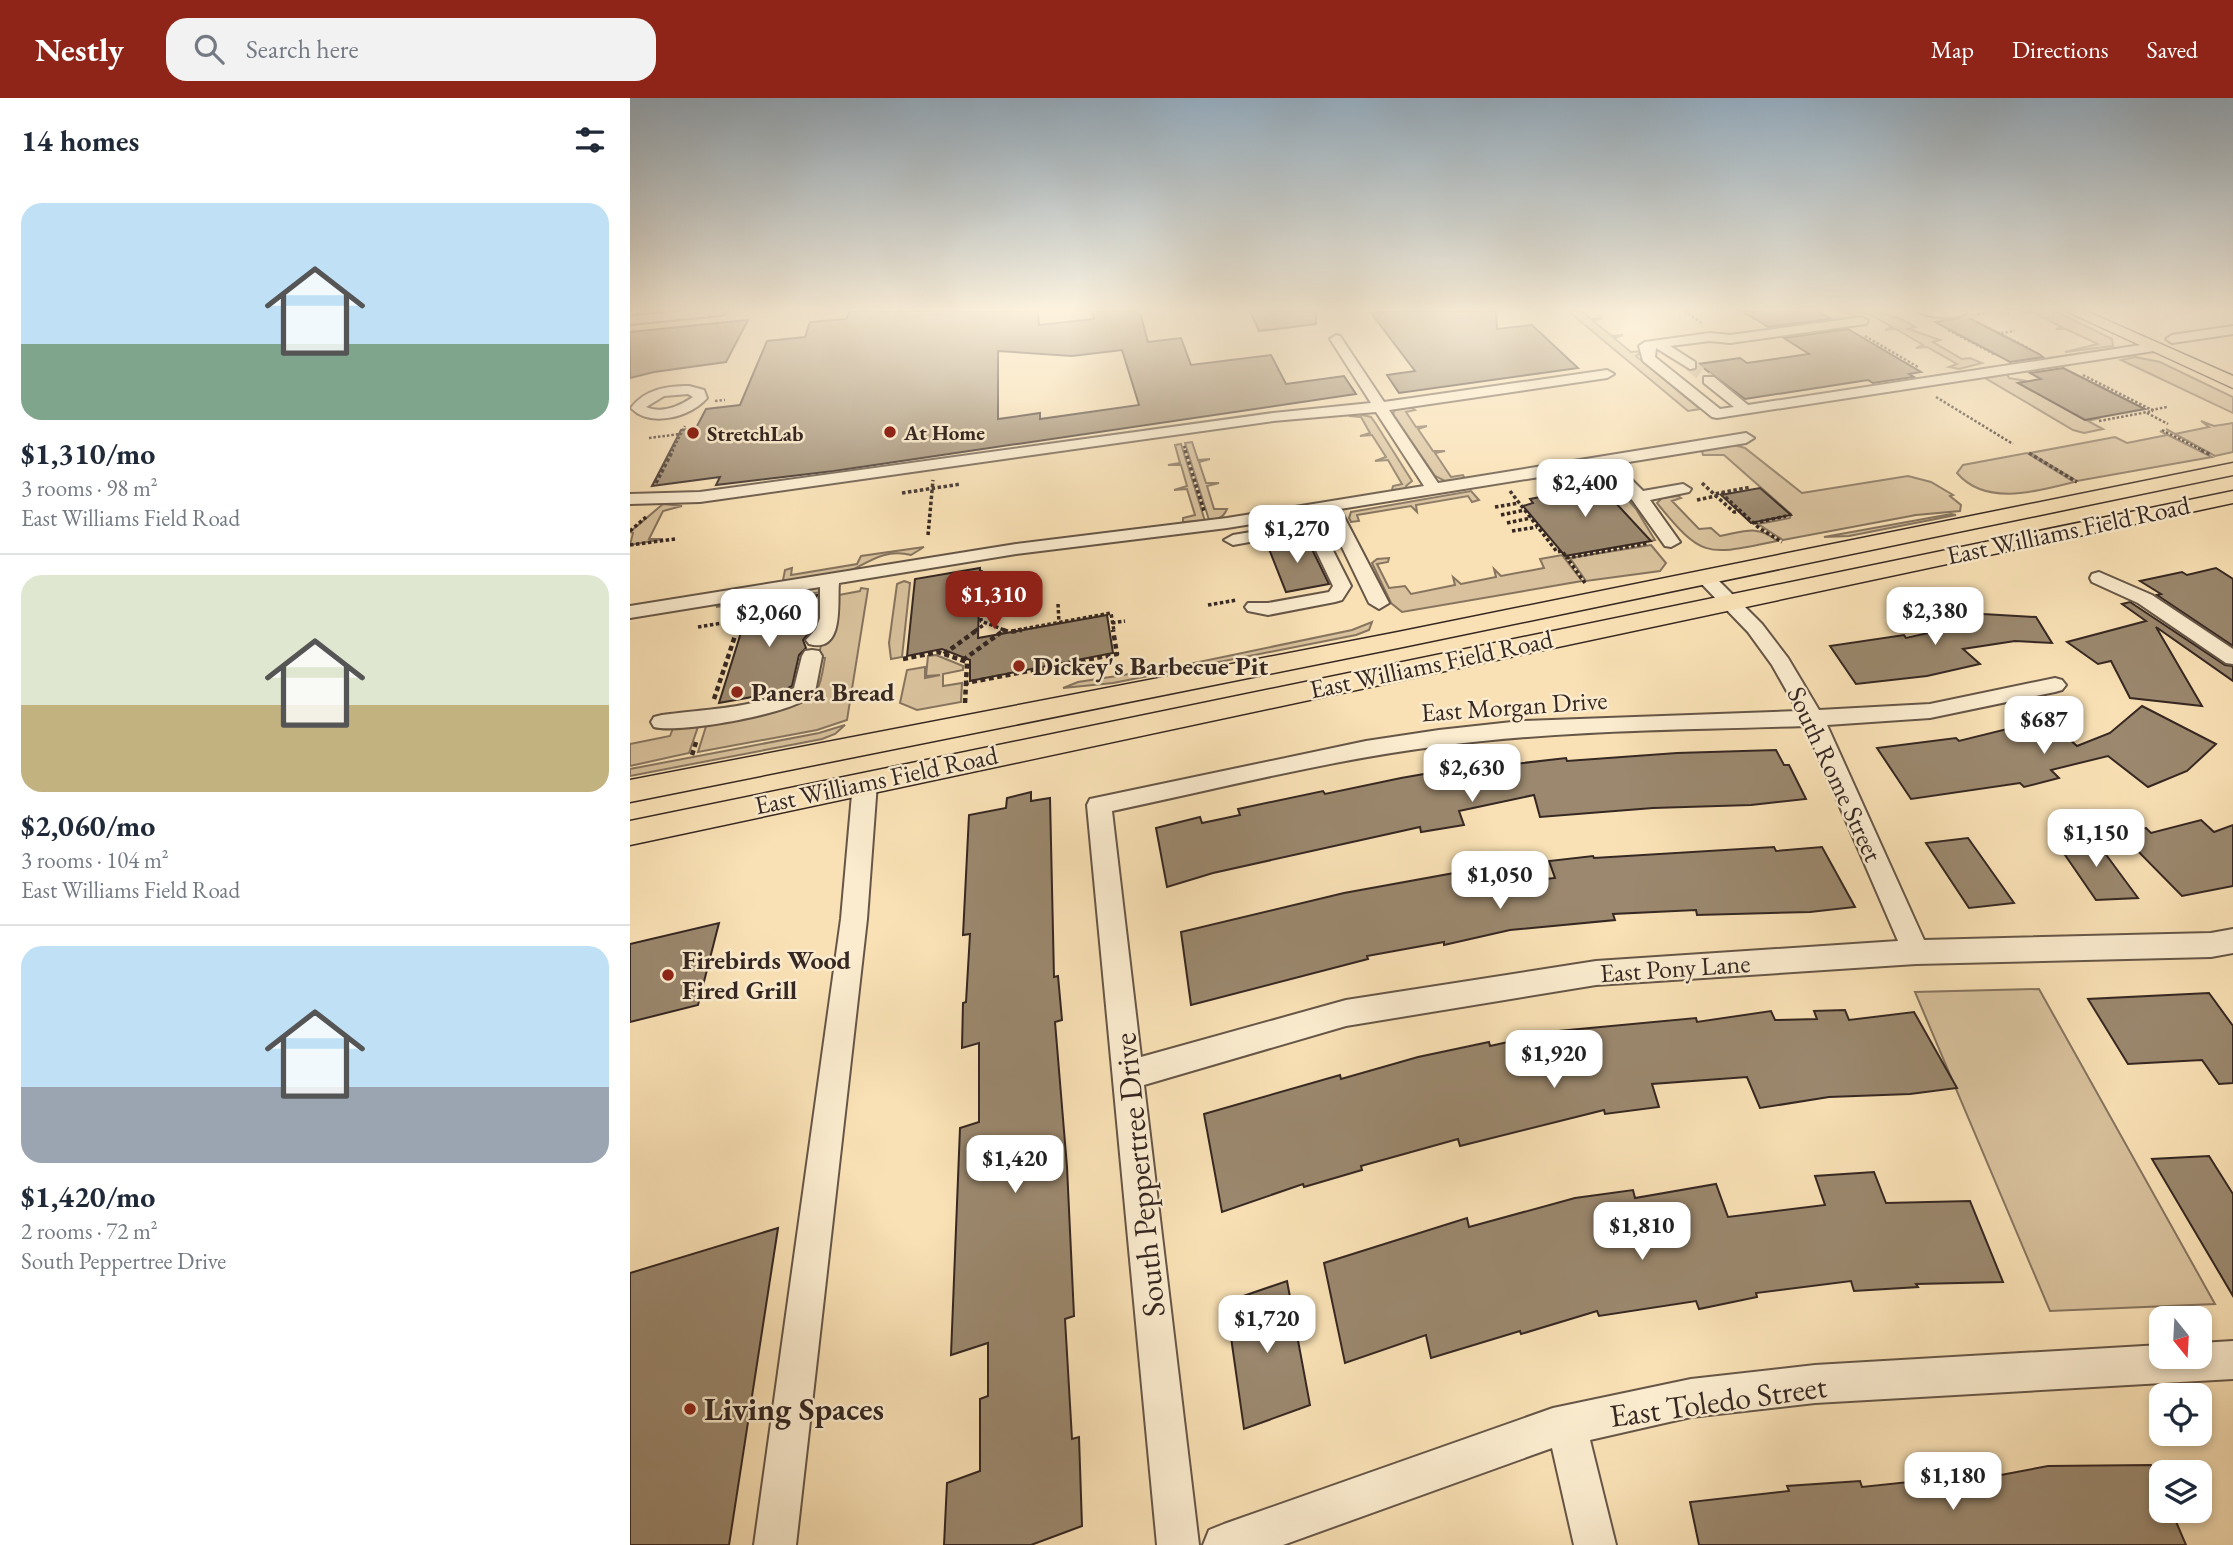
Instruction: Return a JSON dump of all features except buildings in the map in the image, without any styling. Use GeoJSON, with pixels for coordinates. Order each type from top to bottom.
{"type":"FeatureCollection","features":[{"type":"Feature","properties":{"kind":"main road","name":"East Williams Field Road"},"geometry":{"type":"LineString","coordinates":[[630,791],[1705,578],[2233,469]]}},
{"type":"Feature","properties":{"kind":"main road","name":"East Williams Field Road"},"geometry":{"type":"LineString","coordinates":[[630,833],[2035,536],[2233,497]]}},
{"type":"Feature","properties":{"kind":"main road"},"geometry":{"type":"LineString","coordinates":[[2001,516],[2035,536]]}},
{"type":"Feature","properties":{"kind":"main road"},"geometry":{"type":"LineString","coordinates":[[862,746],[865,783]]}},
{"type":"Feature","properties":{"kind":"street"},"geometry":{"type":"LineString","coordinates":[[1361,379],[1434,489]]}},
{"type":"Feature","properties":{"kind":"street"},"geometry":{"type":"LineString","coordinates":[[630,499],[700,497],[1273,417],[1379,407],[1575,379]]}},
{"type":"Feature","properties":{"kind":"street"},"geometry":{"type":"LineString","coordinates":[[1673,379],[1717,414],[1951,379]]}},
{"type":"Feature","properties":{"kind":"street"},"geometry":{"type":"LineString","coordinates":[[1704,381],[1742,411]]}},
{"type":"Feature","properties":{"kind":"street"},"geometry":{"type":"LineString","coordinates":[[630,612],[1016,549],[1209,526],[1746,438]]}},
{"type":"Feature","properties":{"kind":"street"},"geometry":{"type":"LineString","coordinates":[[1604,461],[1639,497],[1671,542]]}},
{"type":"Feature","properties":{"kind":"street"},"geometry":{"type":"LineString","coordinates":[[1639,497],[1689,494]]}},
{"type":"Feature","properties":{"kind":"street"},"geometry":{"type":"LineString","coordinates":[[1330,506],[1379,603]]}},
{"type":"Feature","properties":{"kind":"street"},"geometry":{"type":"LineString","coordinates":[[1233,540],[1296,529],[1312,530],[1316,533],[1342,586],[1335,596],[1268,609],[1255,607]]}},
{"type":"Feature","properties":{"kind":"street","name":"South Rome Street"},"geometry":{"type":"LineString","coordinates":[[1705,578],[1755,628],[1781,663],[1814,718],[1916,952]]}},
{"type":"Feature","properties":{"kind":"street"},"geometry":{"type":"LineString","coordinates":[[2099,578],[2145,598],[2233,658]]}},
{"type":"Feature","properties":{"kind":"street"},"geometry":{"type":"LineString","coordinates":[[662,722],[762,707],[795,698],[804,692],[814,648],[830,621],[831,607],[827,593],[830,579]]}},
{"type":"Feature","properties":{"kind":"street","name":"East Morgan Drive"},"geometry":{"type":"LineString","coordinates":[[1099,805],[1303,761],[1439,738],[1521,729],[1814,718],[1930,710],[2055,685]]}},
{"type":"Feature","properties":{"kind":"street"},"geometry":{"type":"LineString","coordinates":[[775,1545],[854,919],[865,783]]}},
{"type":"Feature","properties":{"kind":"street","name":"South Peppertree Drive"},"geometry":{"type":"LineString","coordinates":[[1099,805],[1178,1545]]}},
{"type":"Feature","properties":{"kind":"street","name":"East Pony Lane"},"geometry":{"type":"LineString","coordinates":[[1128,1075],[1346,1013],[1596,973],[1916,952],[2211,945],[2233,941]]}},
{"type":"Feature","properties":{"kind":"street","name":"East Toledo Street"},"geometry":{"type":"LineString","coordinates":[[1224,1545],[1567,1425],[1691,1398],[1815,1384],[2233,1360]]}},
{"type":"Feature","properties":{"kind":"street"},"geometry":{"type":"LineString","coordinates":[[1567,1425],[1595,1545]]}},
{"type":"Feature","properties":{"kind":"path"},"geometry":{"type":"LineString","coordinates":[[2088,379],[2142,408],[2151,410],[2167,407]]}},
{"type":"Feature","properties":{"kind":"path"},"geometry":{"type":"LineString","coordinates":[[1930,393],[2013,444]]}},
{"type":"Feature","properties":{"kind":"path"},"geometry":{"type":"LineString","coordinates":[[2142,408],[2146,413],[2168,424]]}},
{"type":"Feature","properties":{"kind":"path"},"geometry":{"type":"LineString","coordinates":[[2099,421],[2154,411],[2151,410]]}},
{"type":"Feature","properties":{"kind":"path"},"geometry":{"type":"LineString","coordinates":[[664,486],[653,488],[686,424]]}},
{"type":"Feature","properties":{"kind":"path"},"geometry":{"type":"LineString","coordinates":[[2162,430],[2215,457]]}},
{"type":"Feature","properties":{"kind":"path"},"geometry":{"type":"LineString","coordinates":[[649,438],[681,434]]}},
{"type":"Feature","properties":{"kind":"path"},"geometry":{"type":"LineString","coordinates":[[1183,442],[1209,526]]}},
{"type":"Feature","properties":{"kind":"path"},"geometry":{"type":"LineString","coordinates":[[2029,453],[2078,483]]}},
{"type":"Feature","properties":{"kind":"path"},"geometry":{"type":"LineString","coordinates":[[928,535],[934,471]]}},
{"type":"Feature","properties":{"kind":"path"},"geometry":{"type":"LineString","coordinates":[[901,493],[961,484]]}},
{"type":"Feature","properties":{"kind":"path"},"geometry":{"type":"LineString","coordinates":[[1505,484],[1557,552],[1562,551],[1585,583]]}},
{"type":"Feature","properties":{"kind":"path"},"geometry":{"type":"LineString","coordinates":[[1751,487],[1721,493],[1754,523],[1783,542]]}},
{"type":"Feature","properties":{"kind":"path"},"geometry":{"type":"LineString","coordinates":[[1689,494],[1715,495],[1734,512],[1740,511]]}},
{"type":"Feature","properties":{"kind":"path"},"geometry":{"type":"LineString","coordinates":[[1495,507],[1519,503]]}},
{"type":"Feature","properties":{"kind":"path"},"geometry":{"type":"LineString","coordinates":[[1501,514],[1525,510]]}},
{"type":"Feature","properties":{"kind":"path"},"geometry":{"type":"LineString","coordinates":[[1754,523],[1786,516]]}},
{"type":"Feature","properties":{"kind":"path"},"geometry":{"type":"LineString","coordinates":[[1507,523],[1531,518]]}},
{"type":"Feature","properties":{"kind":"path"},"geometry":{"type":"LineString","coordinates":[[1513,531],[1537,527]]}},
{"type":"Feature","properties":{"kind":"path"},"geometry":{"type":"LineString","coordinates":[[630,545],[675,538]]}},
{"type":"Feature","properties":{"kind":"path"},"geometry":{"type":"LineString","coordinates":[[1567,558],[1653,542]]}},
{"type":"Feature","properties":{"kind":"path"},"geometry":{"type":"LineString","coordinates":[[966,683],[1117,654],[1111,613],[1009,632],[981,621],[981,569]]}},
{"type":"Feature","properties":{"kind":"path"},"geometry":{"type":"LineString","coordinates":[[981,595],[1018,589]]}},
{"type":"Feature","properties":{"kind":"path"},"geometry":{"type":"LineString","coordinates":[[1208,605],[1237,600]]}},
{"type":"Feature","properties":{"kind":"path"},"geometry":{"type":"LineString","coordinates":[[1058,604],[1059,622]]}},
{"type":"Feature","properties":{"kind":"path"},"geometry":{"type":"LineString","coordinates":[[711,706],[737,630],[732,631],[739,608],[743,607]]}},
{"type":"Feature","properties":{"kind":"path"},"geometry":{"type":"LineString","coordinates":[[698,627],[735,621]]}},
{"type":"Feature","properties":{"kind":"path"},"geometry":{"type":"LineString","coordinates":[[1112,623],[1125,621]]}},
{"type":"Feature","properties":{"kind":"path"},"geometry":{"type":"LineString","coordinates":[[943,654],[986,624]]}},
{"type":"Feature","properties":{"kind":"path"},"geometry":{"type":"LineString","coordinates":[[963,660],[1004,630]]}},
{"type":"Feature","properties":{"kind":"path"},"geometry":{"type":"LineString","coordinates":[[904,659],[938,652],[967,662],[965,703]]}},
{"type":"Feature","properties":{"kind":"shaded area"},"geometry":{"type":"Polygon","coordinates":[[[1649,379],[1663,379],[1700,409],[1688,411],[1649,379]]]}},
{"type":"Feature","properties":{"kind":"shaded area"},"geometry":{"type":"Polygon","coordinates":[[[1986,379],[2027,381],[2018,383],[2085,420],[2100,418],[2088,421],[2103,429],[2084,433],[2073,430],[1986,379]]]}},
{"type":"Feature","properties":{"kind":"shaded area"},"geometry":{"type":"Polygon","coordinates":[[[2160,379],[2194,379],[2233,397],[2233,413],[2160,379]]]}},
{"type":"Feature","properties":{"kind":"shaded area"},"geometry":{"type":"Polygon","coordinates":[[[1411,407],[1415,410],[1406,412],[1416,427],[1427,426],[1418,429],[1433,451],[1445,451],[1435,453],[1451,477],[1463,475],[1465,479],[1445,481],[1435,476],[1393,414],[1395,410],[1411,407]]]}},
{"type":"Feature","properties":{"kind":"shaded area"},"geometry":{"type":"Polygon","coordinates":[[[1358,414],[1371,417],[1376,424],[1412,481],[1406,486],[1407,489],[1392,490],[1393,486],[1402,484],[1388,460],[1375,461],[1386,457],[1372,435],[1360,436],[1370,433],[1361,417],[1349,416],[1358,414]]]}},
{"type":"Feature","properties":{"kind":"shaded area"},"geometry":{"type":"Polygon","coordinates":[[[2201,421],[2214,426],[2233,423],[2233,452],[2215,456],[2175,434],[2209,427],[2201,421]]]}},
{"type":"Feature","properties":{"kind":"shaded area"},"geometry":{"type":"Polygon","coordinates":[[[2160,431],[2212,457],[2077,481],[2030,453],[2115,437],[2127,443],[2167,435],[2160,431]]]}},
{"type":"Feature","properties":{"kind":"shaded area"},"geometry":{"type":"Polygon","coordinates":[[[1192,442],[1198,460],[1210,459],[1199,462],[1206,483],[1219,483],[1207,486],[1214,509],[1227,509],[1218,518],[1209,520],[1185,443],[1192,442]]]}},
{"type":"Feature","properties":{"kind":"shaded area"},"geometry":{"type":"Polygon","coordinates":[[[1181,444],[1205,521],[1183,522],[1183,518],[1195,515],[1187,489],[1174,490],[1187,486],[1181,465],[1168,465],[1180,463],[1175,445],[1181,444]]]}},
{"type":"Feature","properties":{"kind":"shaded area"},"geometry":{"type":"Polygon","coordinates":[[[1734,445],[1745,448],[1802,493],[1908,476],[1931,482],[1953,495],[1950,496],[1961,505],[1960,511],[1916,515],[1783,540],[1758,524],[1790,518],[1791,514],[1724,455],[1703,455],[1702,451],[1696,451],[1734,445]]]}},
{"type":"Feature","properties":{"kind":"shaded area"},"geometry":{"type":"Polygon","coordinates":[[[2027,453],[2074,482],[2029,492],[1997,493],[1969,484],[1957,473],[1963,465],[2027,453]]]}},
{"type":"Feature","properties":{"kind":"shaded area"},"geometry":{"type":"Polygon","coordinates":[[[1586,471],[1608,476],[1636,509],[1655,540],[1651,541],[1611,500],[1621,498],[1604,481],[1591,474],[1552,479],[1586,471]]]}},
{"type":"Feature","properties":{"kind":"shaded area"},"geometry":{"type":"Polygon","coordinates":[[[1471,491],[1479,500],[1472,502],[1468,496],[1416,505],[1417,512],[1411,506],[1357,515],[1359,521],[1351,522],[1349,518],[1351,512],[1471,491]]]}},
{"type":"Feature","properties":{"kind":"shaded area"},"geometry":{"type":"Polygon","coordinates":[[[1662,498],[1681,498],[1672,501],[1699,529],[1711,528],[1720,536],[1757,531],[1777,541],[1721,550],[1708,549],[1697,544],[1685,535],[1657,503],[1662,498]]]}},
{"type":"Feature","properties":{"kind":"shaded area"},"geometry":{"type":"Polygon","coordinates":[[[663,504],[682,506],[663,511],[649,539],[663,539],[630,545],[633,533],[630,532],[663,504]]]}},
{"type":"Feature","properties":{"kind":"shaded area"},"geometry":{"type":"Polygon","coordinates":[[[1956,515],[1849,536],[1824,537],[1956,515]]]}},
{"type":"Feature","properties":{"kind":"shaded area"},"geometry":{"type":"Polygon","coordinates":[[[1651,545],[1666,563],[1660,571],[1586,581],[1570,558],[1651,545]]]}},
{"type":"Feature","properties":{"kind":"shaded area"},"geometry":{"type":"Polygon","coordinates":[[[924,547],[911,555],[895,553],[881,556],[840,573],[783,580],[785,570],[792,568],[791,575],[857,564],[861,556],[924,547]]]}},
{"type":"Feature","properties":{"kind":"shaded area"},"geometry":{"type":"Polygon","coordinates":[[[1562,555],[1582,581],[1402,612],[1391,603],[1372,563],[1377,559],[1389,558],[1388,562],[1377,564],[1389,588],[1405,586],[1411,594],[1455,585],[1453,577],[1461,584],[1496,577],[1494,569],[1501,576],[1544,568],[1540,559],[1562,555]]]}},
{"type":"Feature","properties":{"kind":"shaded area"},"geometry":{"type":"Polygon","coordinates":[[[904,581],[910,583],[902,657],[891,659],[889,643],[897,584],[904,581]]]}},
{"type":"Feature","properties":{"kind":"shaded area"},"geometry":{"type":"Polygon","coordinates":[[[820,587],[822,592],[716,607],[726,603],[820,587]]]}},
{"type":"Feature","properties":{"kind":"shaded area"},"geometry":{"type":"Polygon","coordinates":[[[861,588],[868,589],[847,720],[817,730],[698,752],[707,723],[782,710],[797,705],[817,690],[825,658],[818,658],[833,596],[860,591],[861,588]]]}},
{"type":"Feature","properties":{"kind":"shaded area"},"geometry":{"type":"Polygon","coordinates":[[[1372,622],[1369,630],[1356,635],[1113,683],[1063,688],[1078,682],[1175,667],[1352,630],[1372,622]]]}},
{"type":"Feature","properties":{"kind":"shaded area"},"geometry":{"type":"Polygon","coordinates":[[[936,655],[963,666],[963,670],[943,674],[943,686],[962,683],[961,702],[917,710],[900,703],[907,670],[925,667],[925,678],[940,675],[926,676],[928,656],[936,655]]]}},
{"type":"Feature","properties":{"kind":"shaded area"},"geometry":{"type":"Polygon","coordinates":[[[700,721],[689,753],[630,766],[630,744],[670,736],[674,726],[700,721]]]}},
{"type":"Feature","properties":{"kind":"shaded area"},"geometry":{"type":"Polygon","coordinates":[[[845,725],[835,734],[822,739],[630,776],[630,769],[819,733],[845,725]]]}},
{"type":"Feature","properties":{"kind":"shaded area"},"geometry":{"type":"Polygon","coordinates":[[[2039,989],[2215,1304],[2050,1311],[1915,992],[2039,989]]]}},
{"type":"Feature","properties":{"kind":"place","name":"At Home"},"geometry":{"type":"Point","coordinates":[890,432]}},
{"type":"Feature","properties":{"kind":"place","name":"StretchLab"},"geometry":{"type":"Point","coordinates":[693,433]}},
{"type":"Feature","properties":{"kind":"place","name":"Dickey's Barbecue Pit"},"geometry":{"type":"Point","coordinates":[1019,666]}},
{"type":"Feature","properties":{"kind":"place","name":"Panera Bread"},"geometry":{"type":"Point","coordinates":[737,692]}},
{"type":"Feature","properties":{"kind":"place","name":"Firebirds Wood Fired Grill"},"geometry":{"type":"Point","coordinates":[668,975]}},
{"type":"Feature","properties":{"kind":"place","name":"Living Spaces"},"geometry":{"type":"Point","coordinates":[690,1409]}}]}
